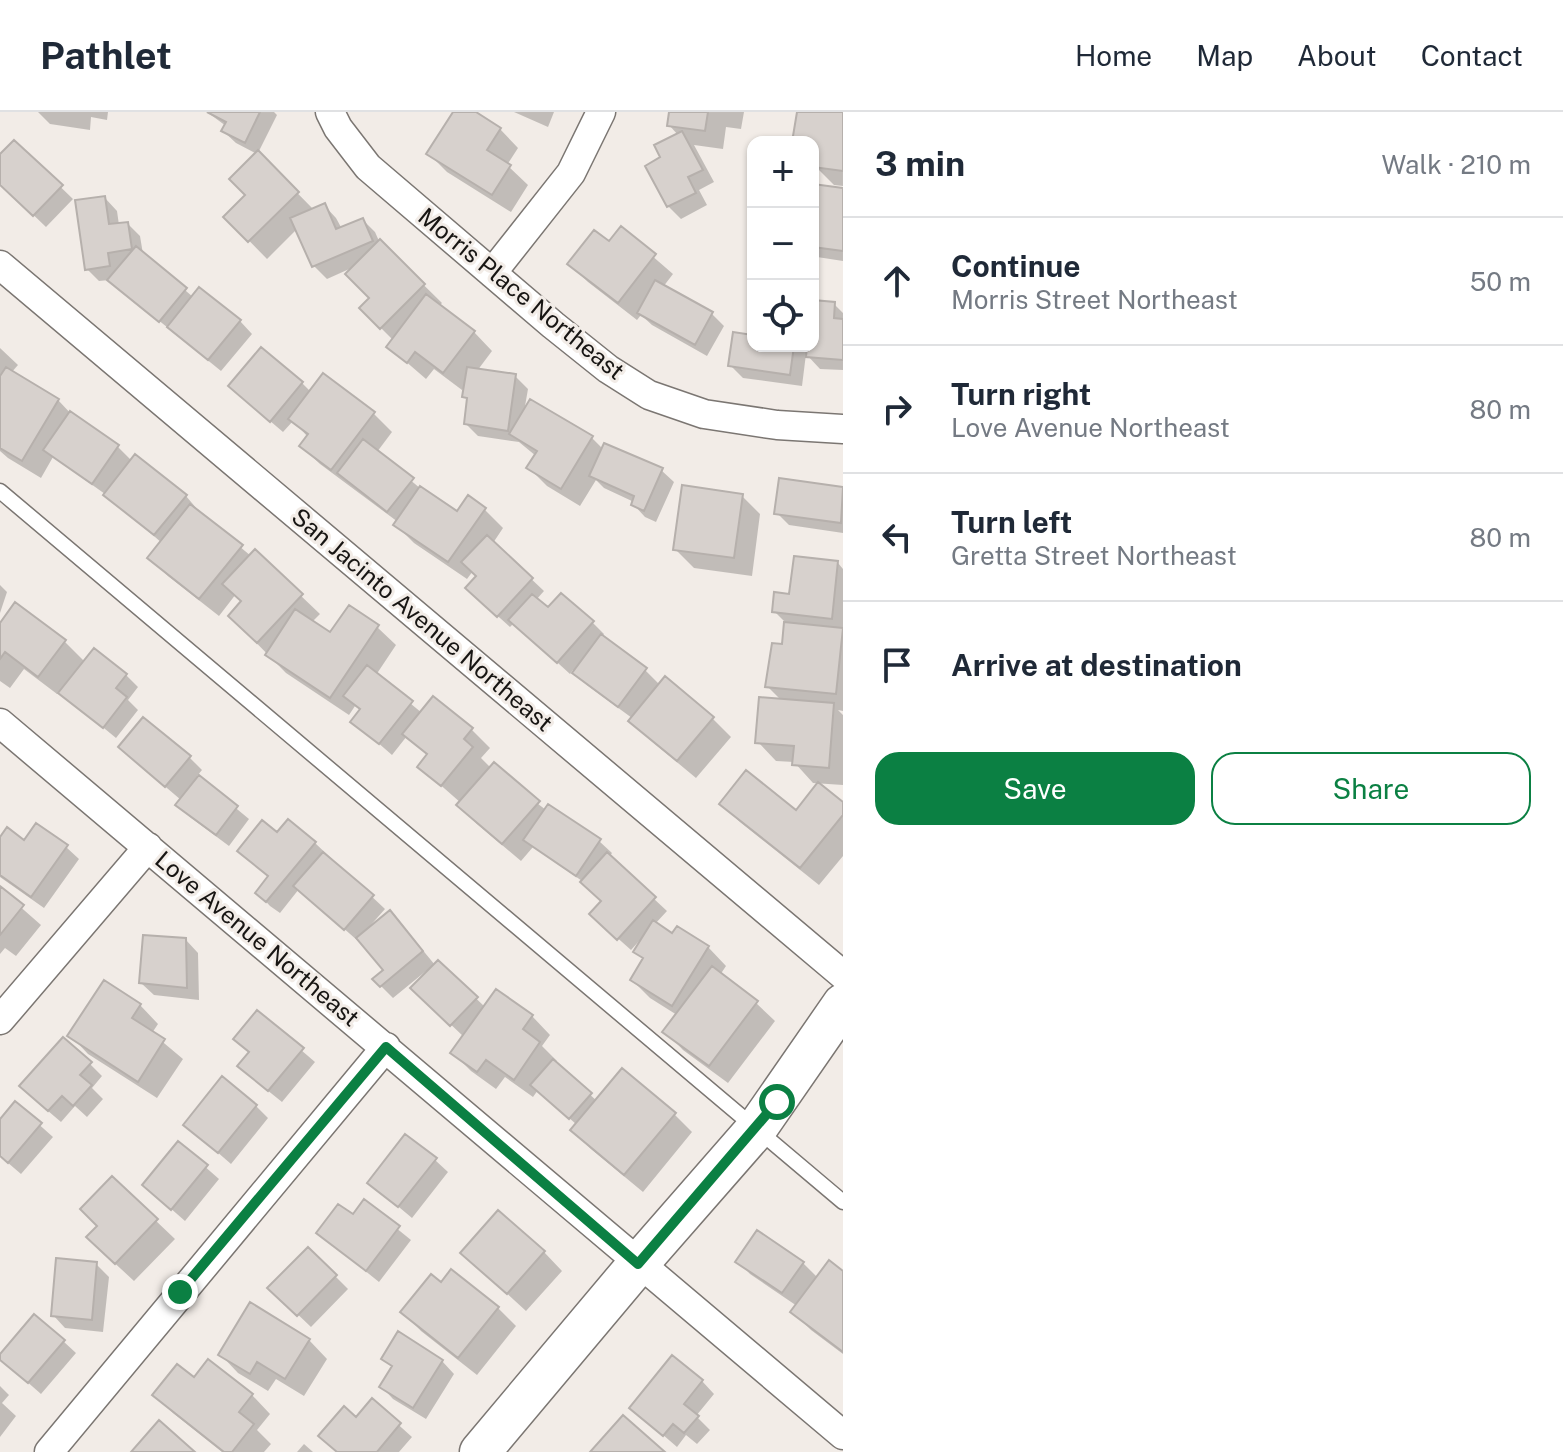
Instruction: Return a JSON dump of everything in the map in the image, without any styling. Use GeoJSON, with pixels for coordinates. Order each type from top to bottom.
{"type":"FeatureCollection","features":[{"type":"Feature","properties":{"kind":"street","name":"Morris Place Northeast"},"geometry":{"type":"LineString","coordinates":[[330,112],[338,128],[368,167],[608,369],[649,395],[704,414],[777,425],[843,429]]}},
{"type":"Feature","properties":{"kind":"street"},"geometry":{"type":"LineString","coordinates":[[492,273],[571,173],[601,112]]}},
{"type":"Feature","properties":{"kind":"street","name":"San Jacinto Avenue Northeast"},"geometry":{"type":"LineString","coordinates":[[0,265],[843,975]]}},
{"type":"Feature","properties":{"kind":"street","name":"Love Avenue Northeast"},"geometry":{"type":"LineString","coordinates":[[0,723],[843,1435]]}},
{"type":"Feature","properties":{"kind":"street"},"geometry":{"type":"LineString","coordinates":[[0,1020],[148,847]]}},
{"type":"Feature","properties":{"kind":"street"},"geometry":{"type":"LineString","coordinates":[[480,1452],[757,1128],[843,1004]]}},
{"type":"Feature","properties":{"kind":"street"},"geometry":{"type":"LineString","coordinates":[[49,1452],[386,1047]]}},
{"type":"Feature","properties":{"kind":"lane"},"geometry":{"type":"LineString","coordinates":[[0,491],[843,1202]]}},
{"type":"Feature","properties":{"kind":"building"},"geometry":{"type":"Polygon","coordinates":[[[207,112],[260,112],[245,143],[221,131],[226,122],[207,112]]]}},
{"type":"Feature","properties":{"kind":"building"},"geometry":{"type":"Polygon","coordinates":[[[453,112],[476,112],[501,128],[487,150],[511,165],[492,195],[426,154],[453,112]]]}},
{"type":"Feature","properties":{"kind":"building"},"geometry":{"type":"Polygon","coordinates":[[[669,112],[708,112],[705,131],[667,126],[669,112]]]}},
{"type":"Feature","properties":{"kind":"building"},"geometry":{"type":"Polygon","coordinates":[[[797,112],[843,112],[843,171],[819,168],[819,136],[793,136],[797,112]]]}},
{"type":"Feature","properties":{"kind":"building"},"geometry":{"type":"Polygon","coordinates":[[[682,131],[703,170],[688,177],[696,193],[667,207],[645,166],[660,157],[654,145],[682,131]]]}},
{"type":"Feature","properties":{"kind":"building"},"geometry":{"type":"Polygon","coordinates":[[[14,140],[63,185],[33,216],[0,185],[0,154],[14,140]]]}},
{"type":"Feature","properties":{"kind":"building"},"geometry":{"type":"Polygon","coordinates":[[[258,150],[299,192],[248,242],[223,217],[245,195],[229,179],[258,150]]]}},
{"type":"Feature","properties":{"kind":"building"},"geometry":{"type":"Polygon","coordinates":[[[819,185],[843,188],[843,251],[819,248],[819,185]]]}},
{"type":"Feature","properties":{"kind":"building"},"geometry":{"type":"Polygon","coordinates":[[[105,196],[109,224],[128,222],[132,249],[108,253],[110,266],[85,270],[75,200],[105,196]]]}},
{"type":"Feature","properties":{"kind":"building"},"geometry":{"type":"Polygon","coordinates":[[[325,203],[336,229],[363,218],[373,241],[312,267],[290,218],[325,203]]]}},
{"type":"Feature","properties":{"kind":"building"},"geometry":{"type":"Polygon","coordinates":[[[621,226],[656,254],[618,303],[567,264],[594,230],[609,241],[621,226]]]}},
{"type":"Feature","properties":{"kind":"building"},"geometry":{"type":"Polygon","coordinates":[[[380,239],[425,284],[380,329],[359,308],[369,298],[345,274],[380,239]]]}},
{"type":"Feature","properties":{"kind":"building"},"geometry":{"type":"Polygon","coordinates":[[[136,246],[187,288],[159,322],[107,280],[136,246]]]}},
{"type":"Feature","properties":{"kind":"building"},"geometry":{"type":"Polygon","coordinates":[[[655,280],[713,312],[695,345],[637,313],[655,280]]]}},
{"type":"Feature","properties":{"kind":"building"},"geometry":{"type":"Polygon","coordinates":[[[199,287],[241,320],[208,360],[167,327],[199,287]]]}},
{"type":"Feature","properties":{"kind":"building"},"geometry":{"type":"Polygon","coordinates":[[[426,294],[475,331],[443,373],[415,352],[407,363],[386,347],[426,294]]]}},
{"type":"Feature","properties":{"kind":"building"},"geometry":{"type":"Polygon","coordinates":[[[819,301],[835,302],[834,318],[843,319],[843,360],[806,357],[806,352],[819,352],[819,301]]]}},
{"type":"Feature","properties":{"kind":"building"},"geometry":{"type":"Polygon","coordinates":[[[733,332],[747,334],[747,352],[793,352],[790,375],[728,366],[733,332]]]}},
{"type":"Feature","properties":{"kind":"building"},"geometry":{"type":"Polygon","coordinates":[[[261,347],[303,382],[270,422],[228,386],[261,347]]]}},
{"type":"Feature","properties":{"kind":"building"},"geometry":{"type":"Polygon","coordinates":[[[6,367],[59,399],[22,461],[0,448],[0,376],[6,367]]]}},
{"type":"Feature","properties":{"kind":"building"},"geometry":{"type":"Polygon","coordinates":[[[467,367],[516,374],[508,431],[464,424],[467,398],[462,397],[467,367]]]}},
{"type":"Feature","properties":{"kind":"building"},"geometry":{"type":"Polygon","coordinates":[[[323,373],[375,412],[331,470],[299,446],[308,434],[288,419],[323,373]]]}},
{"type":"Feature","properties":{"kind":"building"},"geometry":{"type":"Polygon","coordinates":[[[530,399],[593,436],[561,489],[526,468],[537,451],[509,434],[530,399]]]}},
{"type":"Feature","properties":{"kind":"building"},"geometry":{"type":"Polygon","coordinates":[[[70,411],[119,445],[92,484],[43,450],[70,411]]]}},
{"type":"Feature","properties":{"kind":"building"},"geometry":{"type":"Polygon","coordinates":[[[363,439],[414,478],[387,512],[337,473],[363,439]]]}},
{"type":"Feature","properties":{"kind":"building"},"geometry":{"type":"Polygon","coordinates":[[[604,443],[663,468],[644,511],[631,505],[634,496],[589,476],[604,443]]]}},
{"type":"Feature","properties":{"kind":"building"},"geometry":{"type":"Polygon","coordinates":[[[135,454],[187,495],[154,535],[103,495],[135,454]]]}},
{"type":"Feature","properties":{"kind":"building"},"geometry":{"type":"Polygon","coordinates":[[[779,478],[843,487],[841,523],[774,514],[779,478]]]}},
{"type":"Feature","properties":{"kind":"building"},"geometry":{"type":"Polygon","coordinates":[[[682,485],[743,494],[734,558],[673,550],[682,485]]]}},
{"type":"Feature","properties":{"kind":"building"},"geometry":{"type":"Polygon","coordinates":[[[420,486],[457,511],[468,495],[486,508],[448,562],[393,525],[420,486]]]}},
{"type":"Feature","properties":{"kind":"building"},"geometry":{"type":"Polygon","coordinates":[[[190,504],[243,545],[199,599],[147,558],[190,504]]]}},
{"type":"Feature","properties":{"kind":"building"},"geometry":{"type":"Polygon","coordinates":[[[487,535],[533,578],[497,617],[465,588],[476,576],[461,562],[487,535]]]}},
{"type":"Feature","properties":{"kind":"building"},"geometry":{"type":"Polygon","coordinates":[[[255,549],[303,594],[257,643],[228,616],[241,601],[222,584],[255,549]]]}},
{"type":"Feature","properties":{"kind":"building"},"geometry":{"type":"Polygon","coordinates":[[[794,556],[838,561],[832,619],[772,612],[774,592],[789,594],[794,556]]]}},
{"type":"Feature","properties":{"kind":"building"},"geometry":{"type":"Polygon","coordinates":[[[561,593],[594,621],[557,663],[508,620],[532,594],[548,607],[561,593]]]}},
{"type":"Feature","properties":{"kind":"building"},"geometry":{"type":"Polygon","coordinates":[[[15,602],[66,640],[38,677],[5,652],[0,659],[0,623],[15,602]]]}},
{"type":"Feature","properties":{"kind":"building"},"geometry":{"type":"Polygon","coordinates":[[[349,605],[379,625],[330,698],[265,655],[295,609],[330,632],[349,605]]]}},
{"type":"Feature","properties":{"kind":"building"},"geometry":{"type":"Polygon","coordinates":[[[784,622],[843,628],[836,694],[765,687],[772,643],[782,644],[784,622]]]}},
{"type":"Feature","properties":{"kind":"building"},"geometry":{"type":"Polygon","coordinates":[[[601,634],[647,668],[618,707],[572,673],[601,634]]]}},
{"type":"Feature","properties":{"kind":"building"},"geometry":{"type":"Polygon","coordinates":[[[94,648],[127,674],[116,688],[127,697],[103,728],[58,693],[94,648]]]}},
{"type":"Feature","properties":{"kind":"building"},"geometry":{"type":"Polygon","coordinates":[[[367,665],[413,701],[379,744],[350,722],[360,709],[343,696],[367,665]]]}},
{"type":"Feature","properties":{"kind":"building"},"geometry":{"type":"Polygon","coordinates":[[[665,676],[714,717],[677,761],[628,721],[665,676]]]}},
{"type":"Feature","properties":{"kind":"building"},"geometry":{"type":"Polygon","coordinates":[[[433,696],[473,728],[464,739],[473,747],[441,786],[417,767],[427,754],[402,734],[433,696]]]}},
{"type":"Feature","properties":{"kind":"building"},"geometry":{"type":"Polygon","coordinates":[[[759,697],[834,703],[829,768],[792,765],[794,746],[755,743],[759,697]]]}},
{"type":"Feature","properties":{"kind":"building"},"geometry":{"type":"Polygon","coordinates":[[[143,717],[191,756],[165,787],[118,747],[143,717]]]}},
{"type":"Feature","properties":{"kind":"building"},"geometry":{"type":"Polygon","coordinates":[[[494,762],[540,801],[502,844],[456,805],[494,762]]]}},
{"type":"Feature","properties":{"kind":"building"},"geometry":{"type":"Polygon","coordinates":[[[746,770],[796,810],[818,782],[843,802],[843,815],[800,868],[719,804],[746,770]]]}},
{"type":"Feature","properties":{"kind":"building"},"geometry":{"type":"Polygon","coordinates":[[[199,775],[238,806],[216,835],[175,805],[199,775]]]}},
{"type":"Feature","properties":{"kind":"building"},"geometry":{"type":"Polygon","coordinates":[[[548,804],[601,839],[576,876],[523,840],[548,804]]]}},
{"type":"Feature","properties":{"kind":"building"},"geometry":{"type":"Polygon","coordinates":[[[288,819],[316,842],[266,902],[255,893],[268,876],[237,851],[262,820],[277,832],[288,819]]]}},
{"type":"Feature","properties":{"kind":"building"},"geometry":{"type":"Polygon","coordinates":[[[36,823],[68,845],[31,897],[0,875],[0,837],[7,827],[24,840],[36,823]]]}},
{"type":"Feature","properties":{"kind":"building"},"geometry":{"type":"Polygon","coordinates":[[[323,852],[374,895],[344,930],[293,886],[323,852]]]}},
{"type":"Feature","properties":{"kind":"building"},"geometry":{"type":"Polygon","coordinates":[[[607,852],[656,897],[617,940],[589,914],[601,901],[580,882],[607,852]]]}},
{"type":"Feature","properties":{"kind":"building"},"geometry":{"type":"Polygon","coordinates":[[[0,886],[24,905],[0,935],[0,886]]]}},
{"type":"Feature","properties":{"kind":"building"},"geometry":{"type":"Polygon","coordinates":[[[390,910],[423,951],[380,987],[372,979],[383,970],[356,938],[390,910]]]}},
{"type":"Feature","properties":{"kind":"building"},"geometry":{"type":"Polygon","coordinates":[[[653,920],[672,933],[677,926],[709,946],[672,1006],[630,980],[643,958],[633,952],[653,920]]]}},
{"type":"Feature","properties":{"kind":"building"},"geometry":{"type":"Polygon","coordinates":[[[143,935],[186,938],[187,988],[139,983],[143,935]]]}},
{"type":"Feature","properties":{"kind":"building"},"geometry":{"type":"Polygon","coordinates":[[[438,960],[478,997],[450,1026],[410,988],[438,960]]]}},
{"type":"Feature","properties":{"kind":"building"},"geometry":{"type":"Polygon","coordinates":[[[712,966],[758,1001],[709,1066],[662,1032],[712,966]]]}},
{"type":"Feature","properties":{"kind":"building"},"geometry":{"type":"Polygon","coordinates":[[[104,980],[141,1004],[132,1018],[165,1039],[138,1082],[67,1036],[104,980]]]}},
{"type":"Feature","properties":{"kind":"building"},"geometry":{"type":"Polygon","coordinates":[[[496,989],[533,1015],[523,1029],[540,1042],[514,1080],[486,1060],[477,1072],[450,1053],[496,989]]]}},
{"type":"Feature","properties":{"kind":"building"},"geometry":{"type":"Polygon","coordinates":[[[257,1010],[304,1048],[268,1091],[237,1066],[249,1052],[233,1039],[257,1010]]]}},
{"type":"Feature","properties":{"kind":"building"},"geometry":{"type":"Polygon","coordinates":[[[63,1037],[92,1062],[80,1075],[92,1085],[73,1106],[62,1096],[48,1111],[19,1086],[63,1037]]]}},
{"type":"Feature","properties":{"kind":"building"},"geometry":{"type":"Polygon","coordinates":[[[553,1059],[592,1093],[569,1119],[530,1085],[553,1059]]]}},
{"type":"Feature","properties":{"kind":"building"},"geometry":{"type":"Polygon","coordinates":[[[622,1068],[676,1113],[624,1175],[570,1130],[622,1068]]]}},
{"type":"Feature","properties":{"kind":"building"},"geometry":{"type":"Polygon","coordinates":[[[222,1076],[257,1105],[218,1153],[183,1125],[222,1076]]]}},
{"type":"Feature","properties":{"kind":"building"},"geometry":{"type":"Polygon","coordinates":[[[15,1101],[42,1123],[8,1163],[0,1156],[0,1119],[15,1101]]]}},
{"type":"Feature","properties":{"kind":"building"},"geometry":{"type":"Polygon","coordinates":[[[405,1134],[437,1158],[398,1207],[367,1183],[405,1134]]]}},
{"type":"Feature","properties":{"kind":"building"},"geometry":{"type":"Polygon","coordinates":[[[178,1141],[208,1165],[171,1210],[142,1185],[178,1141]]]}},
{"type":"Feature","properties":{"kind":"building"},"geometry":{"type":"Polygon","coordinates":[[[112,1176],[158,1219],[115,1264],[86,1237],[97,1226],[80,1209],[112,1176]]]}},
{"type":"Feature","properties":{"kind":"building"},"geometry":{"type":"Polygon","coordinates":[[[364,1199],[400,1226],[366,1271],[316,1233],[338,1204],[353,1214],[364,1199]]]}},
{"type":"Feature","properties":{"kind":"building"},"geometry":{"type":"Polygon","coordinates":[[[498,1210],[545,1251],[507,1294],[460,1253],[498,1210]]]}},
{"type":"Feature","properties":{"kind":"building"},"geometry":{"type":"Polygon","coordinates":[[[757,1230],[804,1262],[782,1293],[735,1262],[757,1230]]]}},
{"type":"Feature","properties":{"kind":"building"},"geometry":{"type":"Polygon","coordinates":[[[308,1247],[337,1275],[297,1316],[267,1288],[308,1247]]]}},
{"type":"Feature","properties":{"kind":"building"},"geometry":{"type":"Polygon","coordinates":[[[56,1258],[97,1262],[92,1320],[51,1316],[56,1258]]]}},
{"type":"Feature","properties":{"kind":"building"},"geometry":{"type":"Polygon","coordinates":[[[829,1260],[843,1271],[843,1352],[790,1312],[829,1260]]]}},
{"type":"Feature","properties":{"kind":"building"},"geometry":{"type":"Polygon","coordinates":[[[451,1269],[499,1307],[458,1358],[400,1312],[431,1274],[441,1282],[451,1269]]]}},
{"type":"Feature","properties":{"kind":"building"},"geometry":{"type":"Polygon","coordinates":[[[250,1302],[310,1339],[285,1379],[257,1362],[250,1374],[218,1355],[250,1302]]]}},
{"type":"Feature","properties":{"kind":"building"},"geometry":{"type":"Polygon","coordinates":[[[34,1314],[65,1340],[28,1383],[0,1360],[0,1354],[34,1314]]]}},
{"type":"Feature","properties":{"kind":"building"},"geometry":{"type":"Polygon","coordinates":[[[398,1331],[443,1360],[413,1408],[379,1387],[392,1366],[381,1359],[398,1331]]]}},
{"type":"Feature","properties":{"kind":"building"},"geometry":{"type":"Polygon","coordinates":[[[672,1355],[703,1380],[684,1404],[699,1416],[684,1433],[673,1424],[663,1436],[629,1408],[672,1355]]]}},
{"type":"Feature","properties":{"kind":"building"},"geometry":{"type":"Polygon","coordinates":[[[208,1359],[253,1394],[239,1412],[254,1424],[232,1452],[224,1452],[152,1395],[177,1364],[194,1377],[208,1359]]]}},
{"type":"Feature","properties":{"kind":"building"},"geometry":{"type":"Polygon","coordinates":[[[372,1398],[401,1423],[377,1452],[337,1452],[318,1436],[344,1406],[356,1417],[372,1398]]]}},
{"type":"Feature","properties":{"kind":"building"},"geometry":{"type":"Polygon","coordinates":[[[623,1415],[665,1452],[590,1452],[623,1415]]]}},
{"type":"Feature","properties":{"kind":"building"},"geometry":{"type":"Polygon","coordinates":[[[159,1420],[195,1452],[131,1452],[159,1420]]]}},
{"type":"Feature","properties":{"kind":"route"},"geometry":{"type":"LineString","coordinates":[[180,1292],[386,1047],[638,1264],[777,1102]]}}]}
